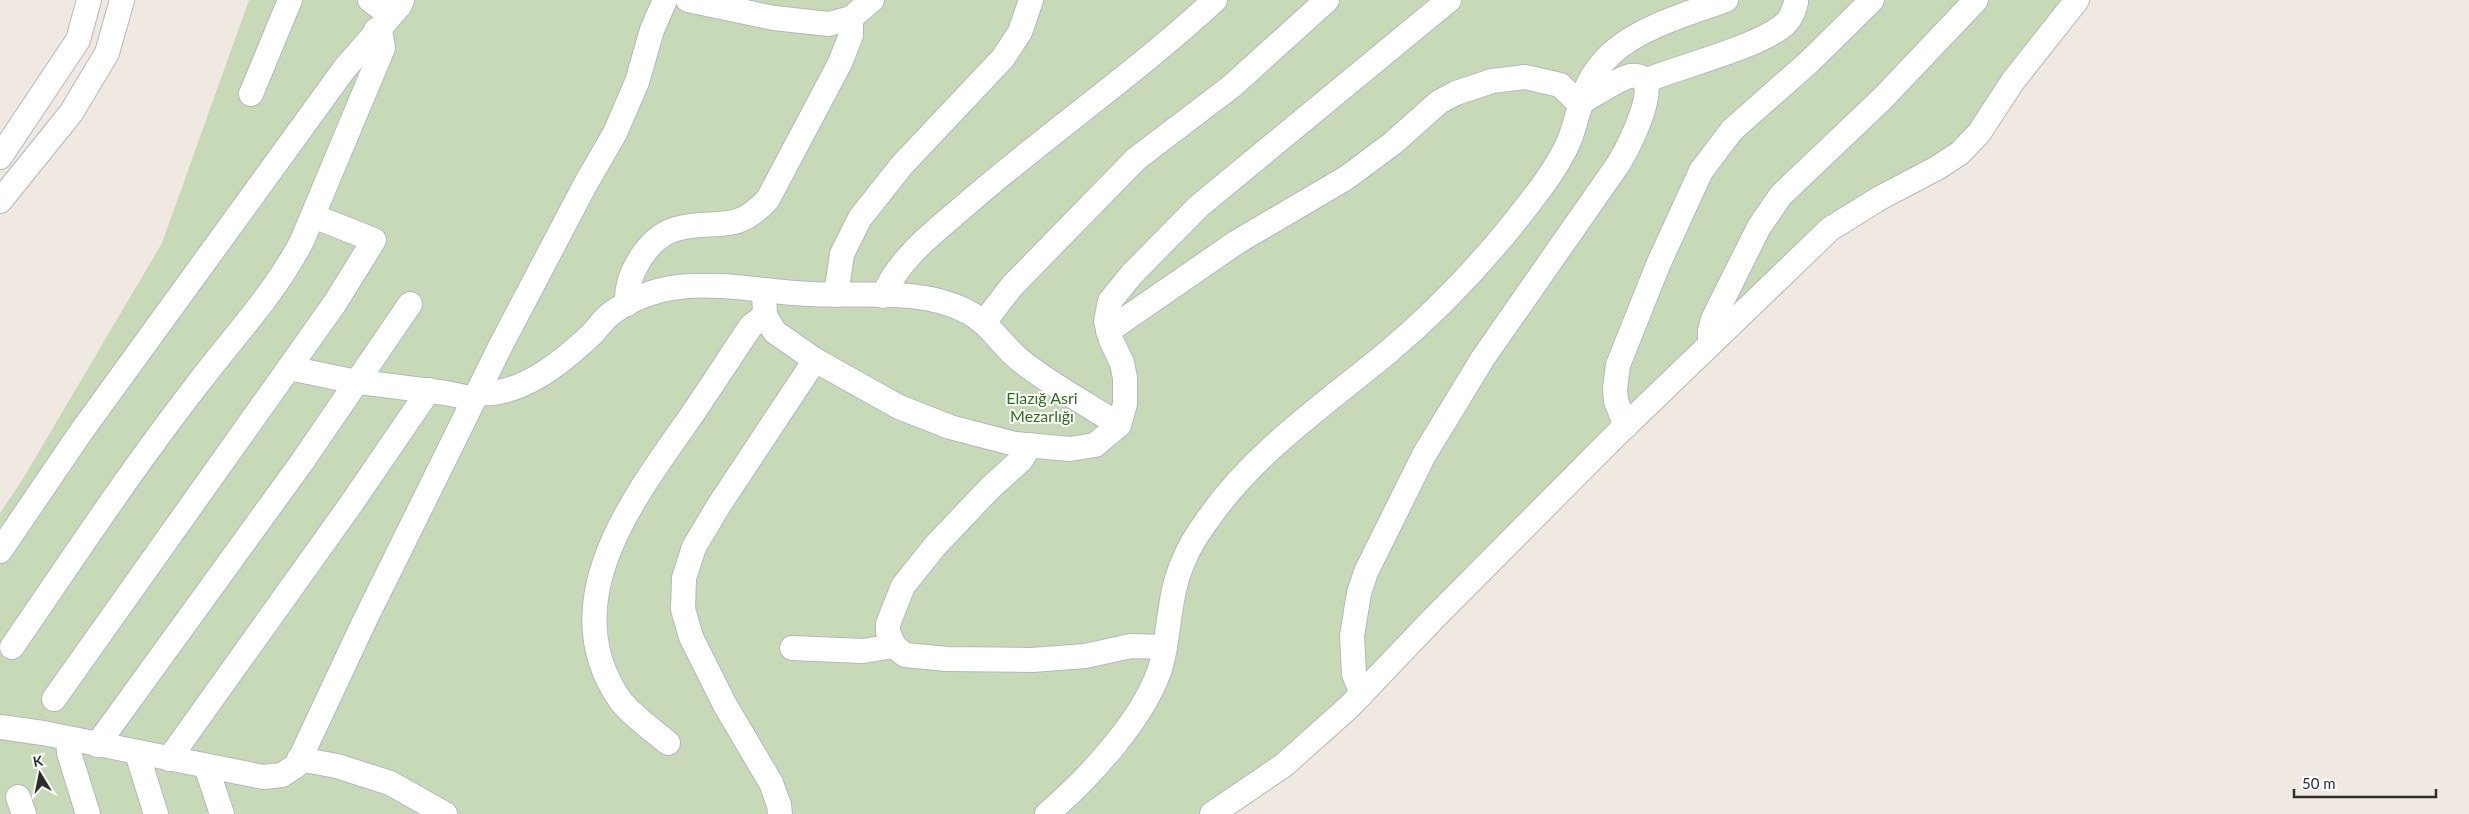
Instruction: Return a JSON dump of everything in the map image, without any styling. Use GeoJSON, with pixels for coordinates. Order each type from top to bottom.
{"type":"FeatureCollection","features":[{"type":"Feature","properties":{"kind":"street"},"geometry":{"type":"LineString","coordinates":[[0,157],[78,40],[89,0]]}},
{"type":"Feature","properties":{"kind":"street"},"geometry":{"type":"LineString","coordinates":[[0,201],[71,113],[107,52],[122,0]]}},
{"type":"Feature","properties":{"kind":"street"},"geometry":{"type":"LineString","coordinates":[[251,94],[290,0]]}},
{"type":"Feature","properties":{"kind":"street"},"geometry":{"type":"LineString","coordinates":[[370,0],[390,15]]}},
{"type":"Feature","properties":{"kind":"street"},"geometry":{"type":"LineString","coordinates":[[0,727],[272,777],[290,770],[299,759],[364,620],[475,396],[572,209],[615,134],[637,82],[652,30],[665,0]]}},
{"type":"Feature","properties":{"kind":"street"},"geometry":{"type":"LineString","coordinates":[[688,0],[774,18],[820,23],[835,23],[851,18],[872,0]]}},
{"type":"Feature","properties":{"kind":"street"},"geometry":{"type":"LineString","coordinates":[[836,295],[842,254],[860,218],[902,165],[1003,58],[1020,32],[1031,0]]}},
{"type":"Feature","properties":{"kind":"street"},"geometry":{"type":"LineString","coordinates":[[883,296],[899,268],[938,229],[990,184],[1171,39],[1215,0]]}},
{"type":"Feature","properties":{"kind":"street"},"geometry":{"type":"LineString","coordinates":[[985,321],[1012,286],[1136,159],[1232,86],[1327,0]]}},
{"type":"Feature","properties":{"kind":"street"},"geometry":{"type":"LineString","coordinates":[[764,290],[765,316],[775,332],[815,360],[907,410],[950,426],[1015,444],[1070,449],[1086,447],[1103,440],[1120,425],[1125,404],[1125,378],[1122,363],[1108,331],[1106,321],[1110,301],[1132,274],[1200,206],[1449,0]]}},
{"type":"Feature","properties":{"kind":"street"},"geometry":{"type":"LineString","coordinates":[[1047,814],[1076,788],[1141,711],[1157,676],[1183,560],[1222,500],[1257,461],[1418,326],[1472,272],[1534,197],[1552,172],[1570,136],[1579,103],[1599,67],[1622,44],[1636,36],[1726,0]]}},
{"type":"Feature","properties":{"kind":"street"},"geometry":{"type":"LineString","coordinates":[[1626,426],[1616,401],[1615,389],[1618,365],[1658,265],[1701,171],[1732,130],[1809,62],[1872,0]]}},
{"type":"Feature","properties":{"kind":"street"},"geometry":{"type":"LineString","coordinates":[[1710,344],[1710,331],[1713,319],[1759,227],[1781,195],[1883,98],[1976,0]]}},
{"type":"Feature","properties":{"kind":"street"},"geometry":{"type":"LineString","coordinates":[[1212,814],[1284,765],[1317,737],[1362,694],[1434,618],[1626,426],[1830,229],[1880,198],[1937,168],[1960,153],[1978,133],[2013,81],[2077,0]]}},
{"type":"Feature","properties":{"kind":"street"},"geometry":{"type":"LineString","coordinates":[[1645,81],[1752,43],[1785,24],[1794,11],[1796,2]]}},
{"type":"Feature","properties":{"kind":"street"},"geometry":{"type":"LineString","coordinates":[[12,647],[200,381],[278,283],[302,241],[383,48],[381,34],[390,15]]}},
{"type":"Feature","properties":{"kind":"street"},"geometry":{"type":"LineString","coordinates":[[0,551],[81,432],[344,68],[390,15]]}},
{"type":"Feature","properties":{"kind":"street"},"geometry":{"type":"LineString","coordinates":[[627,304],[627,287],[633,270],[663,235],[683,227],[732,224],[754,213],[768,199],[840,63],[851,35],[851,18]]}},
{"type":"Feature","properties":{"kind":"street"},"geometry":{"type":"LineString","coordinates":[[1362,694],[1354,674],[1352,636],[1359,593],[1366,572],[1424,455],[1484,358],[1619,163],[1633,136],[1646,100],[1648,88],[1645,81],[1635,76],[1625,78],[1579,103]]}},
{"type":"Feature","properties":{"kind":"street"},"geometry":{"type":"LineString","coordinates":[[1108,331],[1237,242],[1346,178],[1393,143],[1439,102],[1456,93],[1492,81],[1525,77],[1560,85],[1579,103]]}},
{"type":"Feature","properties":{"kind":"street"},"geometry":{"type":"LineString","coordinates":[[54,698],[335,304],[374,240],[312,216]]}},
{"type":"Feature","properties":{"kind":"street"},"geometry":{"type":"LineString","coordinates":[[289,368],[358,382],[475,396],[493,394],[528,382],[576,349],[610,314],[645,296],[678,288],[724,286],[836,295],[925,298],[965,310],[985,321],[1021,360],[1120,425]]}},
{"type":"Feature","properties":{"kind":"street"},"geometry":{"type":"LineString","coordinates":[[97,745],[358,382],[410,304]]}},
{"type":"Feature","properties":{"kind":"street"},"geometry":{"type":"LineString","coordinates":[[668,743],[622,702],[606,674],[596,643],[594,625],[597,588],[614,537],[639,490],[751,326],[765,316]]}},
{"type":"Feature","properties":{"kind":"street"},"geometry":{"type":"LineString","coordinates":[[780,814],[780,805],[771,783],[725,705],[692,638],[684,609],[684,578],[694,547],[714,513],[815,360]]}},
{"type":"Feature","properties":{"kind":"street"},"geometry":{"type":"LineString","coordinates":[[169,759],[429,390]]}},
{"type":"Feature","properties":{"kind":"street"},"geometry":{"type":"LineString","coordinates":[[1030,445],[1021,460],[990,488],[942,539],[903,586],[888,624],[888,632],[894,646],[905,655],[947,659],[1032,660],[1085,656],[1131,646],[1165,646]]}},
{"type":"Feature","properties":{"kind":"street"},"geometry":{"type":"LineString","coordinates":[[792,648],[863,651],[894,646]]}},
{"type":"Feature","properties":{"kind":"street"},"geometry":{"type":"LineString","coordinates":[[68,739],[69,753],[88,814]]}},
{"type":"Feature","properties":{"kind":"street"},"geometry":{"type":"LineString","coordinates":[[137,753],[156,814]]}},
{"type":"Feature","properties":{"kind":"street"},"geometry":{"type":"LineString","coordinates":[[299,759],[337,766],[390,784],[445,814]]}},
{"type":"Feature","properties":{"kind":"street"},"geometry":{"type":"LineString","coordinates":[[206,766],[222,814]]}},
{"type":"Feature","properties":{"kind":"green space","name":"Elazığ Asri Mezarlığı"},"geometry":{"type":"Polygon","coordinates":[[[249,0],[2085,0],[1979,132],[1800,262],[1330,742],[1225,814],[0,814],[0,513],[21,482],[162,243],[249,0]]]}}]}
